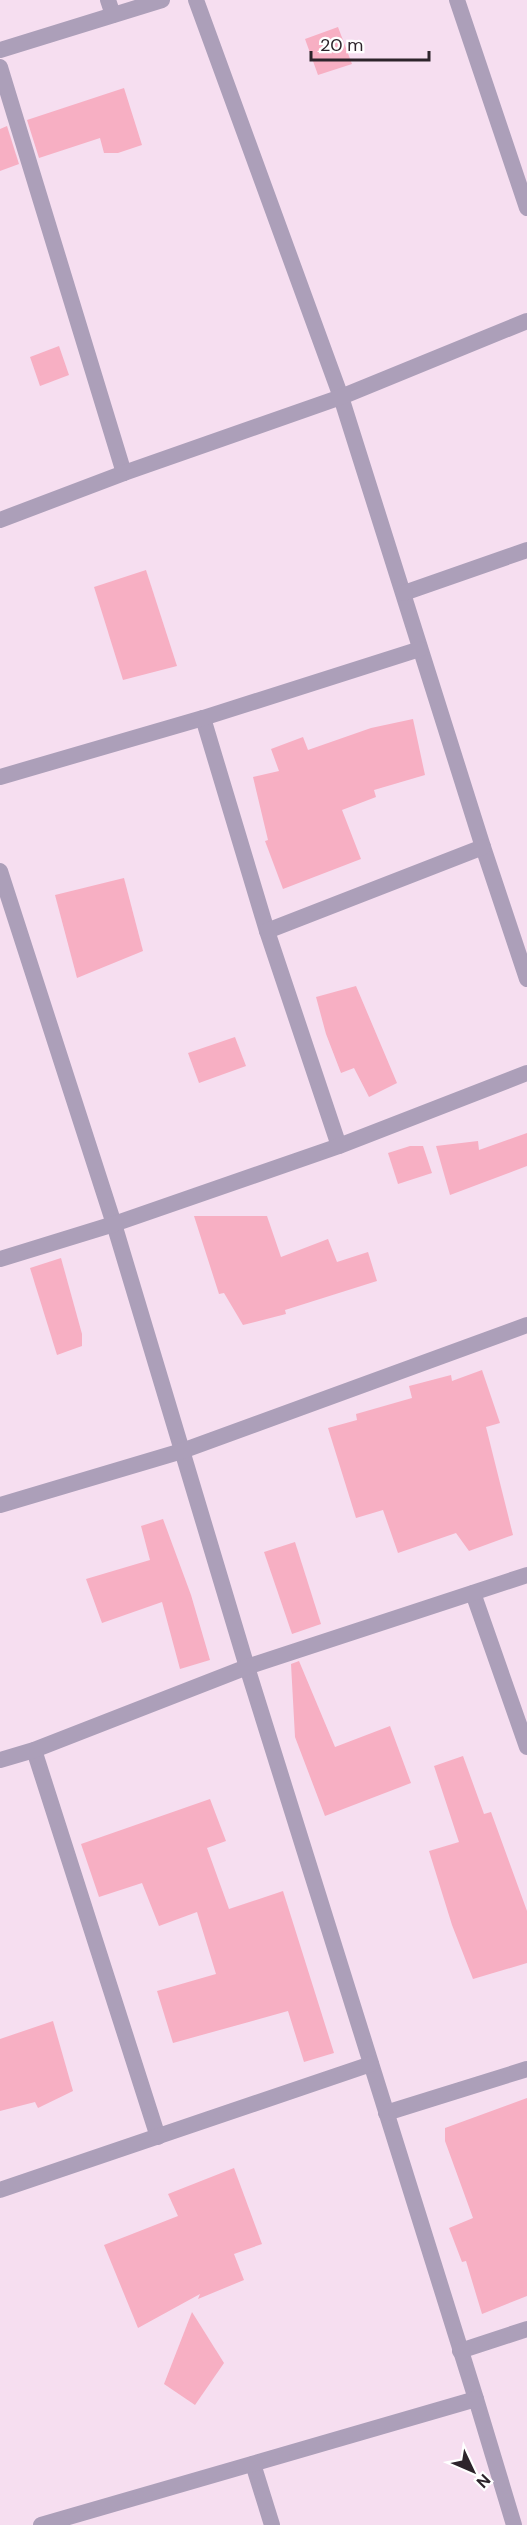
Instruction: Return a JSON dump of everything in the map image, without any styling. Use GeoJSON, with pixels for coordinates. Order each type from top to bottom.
{"type":"FeatureCollection","features":[{"type":"Feature","properties":{"kind":"street"},"geometry":{"type":"LineString","coordinates":[[0,50],[110,8],[162,0]]}},
{"type":"Feature","properties":{"kind":"street"},"geometry":{"type":"LineString","coordinates":[[196,0],[341,397],[527,980]]}},
{"type":"Feature","properties":{"kind":"street"},"geometry":{"type":"LineString","coordinates":[[457,0],[527,208]]}},
{"type":"Feature","properties":{"kind":"street"},"geometry":{"type":"LineString","coordinates":[[0,67],[124,473]]}},
{"type":"Feature","properties":{"kind":"street"},"geometry":{"type":"LineString","coordinates":[[0,520],[124,473],[341,397],[527,321]]}},
{"type":"Feature","properties":{"kind":"street"},"geometry":{"type":"LineString","coordinates":[[404,593],[527,550]]}},
{"type":"Feature","properties":{"kind":"street"},"geometry":{"type":"LineString","coordinates":[[0,777],[203,718],[420,649]]}},
{"type":"Feature","properties":{"kind":"street"},"geometry":{"type":"LineString","coordinates":[[203,718],[267,931],[339,1146]]}},
{"type":"Feature","properties":{"kind":"street"},"geometry":{"type":"LineString","coordinates":[[267,931],[483,847]]}},
{"type":"Feature","properties":{"kind":"street"},"geometry":{"type":"LineString","coordinates":[[0,871],[114,1224],[247,1667],[514,2525]]}},
{"type":"Feature","properties":{"kind":"street"},"geometry":{"type":"LineString","coordinates":[[0,1259],[114,1224],[339,1146],[527,1073]]}},
{"type":"Feature","properties":{"kind":"street"},"geometry":{"type":"LineString","coordinates":[[0,1505],[182,1451],[527,1324]]}},
{"type":"Feature","properties":{"kind":"street"},"geometry":{"type":"LineString","coordinates":[[0,1760],[34,1750],[247,1667],[527,1575]]}},
{"type":"Feature","properties":{"kind":"street"},"geometry":{"type":"LineString","coordinates":[[473,1593],[527,1747]]}},
{"type":"Feature","properties":{"kind":"street"},"geometry":{"type":"LineString","coordinates":[[34,1750],[158,2136]]}},
{"type":"Feature","properties":{"kind":"street"},"geometry":{"type":"LineString","coordinates":[[0,2190],[371,2064]]}},
{"type":"Feature","properties":{"kind":"street"},"geometry":{"type":"LineString","coordinates":[[386,2113],[527,2069]]}},
{"type":"Feature","properties":{"kind":"street"},"geometry":{"type":"LineString","coordinates":[[460,2352],[527,2329]]}},
{"type":"Feature","properties":{"kind":"street"},"geometry":{"type":"LineString","coordinates":[[41,2525],[476,2399]]}},
{"type":"Feature","properties":{"kind":"street"},"geometry":{"type":"LineString","coordinates":[[253,2464],[272,2525]]}},
{"type":"Feature","properties":{"kind":"building"},"geometry":{"type":"Polygon","coordinates":[[[338,27],[352,64],[318,75],[305,39],[338,27]]]}},
{"type":"Feature","properties":{"kind":"building"},"geometry":{"type":"Polygon","coordinates":[[[124,88],[142,145],[118,153],[104,153],[100,138],[39,158],[27,120],[124,88]]]}},
{"type":"Feature","properties":{"kind":"building"},"geometry":{"type":"Polygon","coordinates":[[[7,126],[19,164],[0,171],[0,129],[7,126]]]}},
{"type":"Feature","properties":{"kind":"building"},"geometry":{"type":"Polygon","coordinates":[[[59,346],[69,375],[40,386],[30,357],[59,346]]]}},
{"type":"Feature","properties":{"kind":"building"},"geometry":{"type":"Polygon","coordinates":[[[146,570],[177,666],[123,680],[94,587],[146,570]]]}},
{"type":"Feature","properties":{"kind":"building"},"geometry":{"type":"Polygon","coordinates":[[[413,719],[425,775],[374,790],[376,797],[342,810],[361,859],[283,889],[265,841],[268,840],[253,777],[279,771],[271,749],[303,737],[308,750],[371,728],[413,719]]]}},
{"type":"Feature","properties":{"kind":"building"},"geometry":{"type":"Polygon","coordinates":[[[124,878],[143,951],[77,978],[55,895],[124,878]]]}},
{"type":"Feature","properties":{"kind":"building"},"geometry":{"type":"Polygon","coordinates":[[[356,986],[397,1083],[369,1097],[354,1068],[341,1073],[326,1034],[316,997],[356,986]]]}},
{"type":"Feature","properties":{"kind":"building"},"geometry":{"type":"Polygon","coordinates":[[[235,1037],[246,1066],[199,1083],[188,1053],[235,1037]]]}},
{"type":"Feature","properties":{"kind":"building"},"geometry":{"type":"Polygon","coordinates":[[[527,1133],[527,1166],[450,1195],[436,1146],[478,1141],[479,1150],[527,1133]]]}},
{"type":"Feature","properties":{"kind":"building"},"geometry":{"type":"Polygon","coordinates":[[[410,1146],[423,1146],[432,1173],[398,1184],[388,1153],[410,1146]]]}},
{"type":"Feature","properties":{"kind":"building"},"geometry":{"type":"Polygon","coordinates":[[[194,1216],[267,1216],[281,1257],[328,1239],[337,1262],[368,1252],[377,1281],[285,1310],[286,1314],[243,1325],[224,1293],[219,1294],[194,1216]]]}},
{"type":"Feature","properties":{"kind":"building"},"geometry":{"type":"Polygon","coordinates":[[[61,1258],[82,1334],[82,1346],[57,1355],[30,1268],[61,1258]]]}},
{"type":"Feature","properties":{"kind":"building"},"geometry":{"type":"Polygon","coordinates":[[[482,1370],[500,1423],[486,1427],[513,1535],[469,1551],[456,1533],[398,1553],[383,1510],[356,1518],[328,1428],[357,1420],[356,1414],[412,1398],[409,1386],[451,1375],[452,1381],[482,1370]]]}},
{"type":"Feature","properties":{"kind":"building"},"geometry":{"type":"Polygon","coordinates":[[[163,1519],[191,1595],[210,1660],[180,1669],[162,1602],[102,1623],[86,1579],[150,1560],[141,1526],[163,1519]]]}},
{"type":"Feature","properties":{"kind":"building"},"geometry":{"type":"Polygon","coordinates":[[[295,1542],[321,1624],[292,1634],[264,1552],[295,1542]]]}},
{"type":"Feature","properties":{"kind":"building"},"geometry":{"type":"Polygon","coordinates":[[[299,1661],[335,1747],[390,1726],[411,1783],[325,1816],[295,1737],[291,1664],[299,1661]]]}},
{"type":"Feature","properties":{"kind":"building"},"geometry":{"type":"Polygon","coordinates":[[[463,1756],[484,1814],[491,1812],[527,1911],[527,1963],[473,1979],[452,1925],[429,1851],[459,1842],[434,1766],[463,1756]]]}},
{"type":"Feature","properties":{"kind":"building"},"geometry":{"type":"Polygon","coordinates":[[[210,1799],[226,1841],[207,1848],[229,1909],[283,1891],[334,2053],[304,2062],[288,2011],[173,2043],[157,1991],[216,1974],[197,1912],[159,1926],[142,1883],[99,1897],[81,1844],[210,1799]]]}},
{"type":"Feature","properties":{"kind":"building"},"geometry":{"type":"Polygon","coordinates":[[[53,2021],[73,2091],[38,2108],[35,2102],[0,2111],[0,2039],[53,2021]]]}},
{"type":"Feature","properties":{"kind":"building"},"geometry":{"type":"Polygon","coordinates":[[[527,2098],[527,2296],[482,2314],[466,2261],[462,2262],[449,2228],[473,2218],[445,2141],[445,2128],[527,2098]]]}},
{"type":"Feature","properties":{"kind":"building"},"geometry":{"type":"Polygon","coordinates":[[[234,2168],[262,2244],[234,2254],[244,2280],[198,2299],[200,2294],[138,2328],[104,2245],[178,2216],[168,2194],[234,2168]]]}},
{"type":"Feature","properties":{"kind":"building"},"geometry":{"type":"Polygon","coordinates":[[[192,2312],[224,2363],[195,2405],[164,2384],[192,2312]]]}}]}
